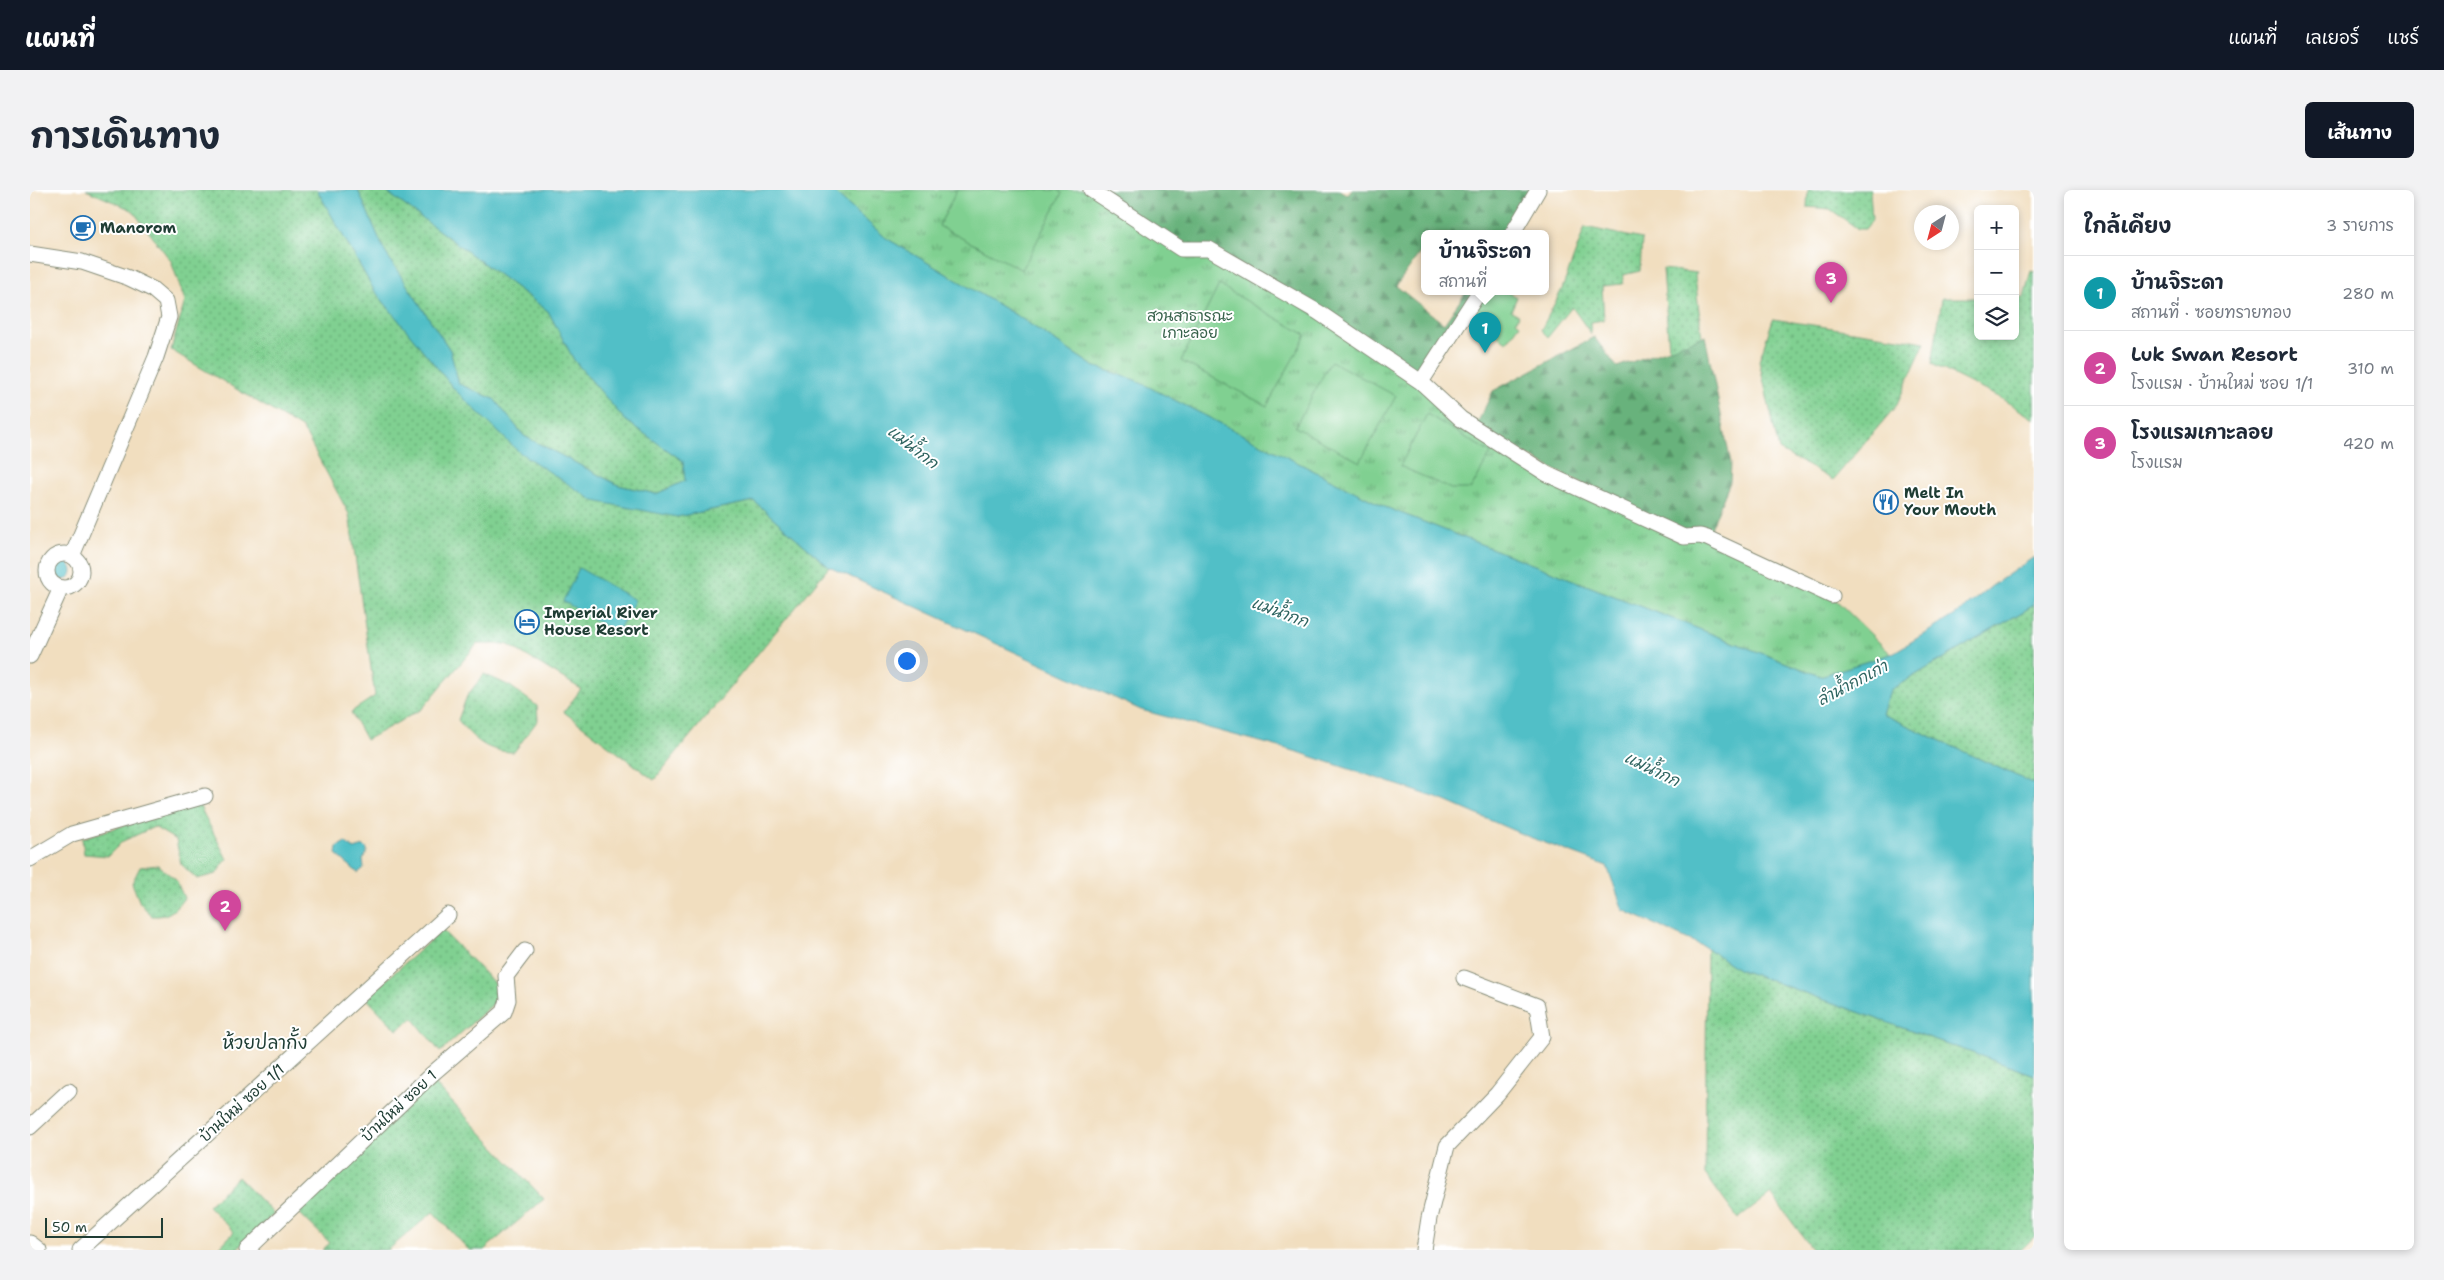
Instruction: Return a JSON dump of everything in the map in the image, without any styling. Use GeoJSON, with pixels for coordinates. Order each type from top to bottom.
{"type":"FeatureCollection","features":[{"type":"Feature","properties":{"kind":"street"},"geometry":{"type":"LineString","coordinates":[[1091,190],[1181,249],[1209,249],[1318,312],[1421,382],[1461,419],[1547,474],[1684,538],[1700,536],[1707,538],[1832,596]]}},
{"type":"Feature","properties":{"kind":"street"},"geometry":{"type":"LineString","coordinates":[[1514,230],[1538,190]]}},
{"type":"Feature","properties":{"kind":"street"},"geometry":{"type":"LineString","coordinates":[[30,254],[82,262],[128,278],[152,289],[166,301],[169,317],[156,357],[72,556]]}},
{"type":"Feature","properties":{"kind":"street"},"geometry":{"type":"LineString","coordinates":[[1421,382],[1477,295]]}},
{"type":"Feature","properties":{"kind":"street"},"geometry":{"type":"LineString","coordinates":[[59,554],[72,556],[80,566],[79,579],[71,586],[61,588],[53,584],[47,575],[49,562],[59,554]]}},
{"type":"Feature","properties":{"kind":"street"},"geometry":{"type":"LineString","coordinates":[[30,656],[61,588]]}},
{"type":"Feature","properties":{"kind":"street"},"geometry":{"type":"LineString","coordinates":[[30,859],[72,834],[204,796]]}},
{"type":"Feature","properties":{"kind":"street","name":"บ้านใหม่ ซอย 1/1"},"geometry":{"type":"LineString","coordinates":[[80,1250],[448,915]]}},
{"type":"Feature","properties":{"kind":"street","name":"บ้านใหม่ ซอย 1"},"geometry":{"type":"LineString","coordinates":[[247,1250],[432,1074],[504,1012],[508,1000],[506,976],[525,951]]}},
{"type":"Feature","properties":{"kind":"street"},"geometry":{"type":"LineString","coordinates":[[1424,1250],[1428,1218],[1447,1146],[1497,1094],[1542,1036],[1537,1006],[1464,978]]}},
{"type":"Feature","properties":{"kind":"street"},"geometry":{"type":"LineString","coordinates":[[30,1127],[69,1091]]}},
{"type":"Feature","properties":{"kind":"street"},"geometry":{"type":"LineString","coordinates":[[30,1243],[39,1250]]}},
{"type":"Feature","properties":{"kind":"green space"},"geometry":{"type":"Polygon","coordinates":[[[86,190],[317,190],[374,290],[455,390],[519,452],[677,517],[754,501],[829,567],[654,780],[564,712],[581,689],[507,644],[477,644],[422,709],[366,740],[351,712],[375,696],[349,514],[303,429],[171,350],[185,301],[171,261],[132,210],[86,190]]]}},
{"type":"Feature","properties":{"kind":"green space"},"geometry":{"type":"Polygon","coordinates":[[[358,190],[384,190],[548,311],[574,360],[625,420],[683,461],[685,481],[656,494],[618,485],[524,436],[494,399],[459,384],[450,350],[385,252],[358,190]]]}},
{"type":"Feature","properties":{"kind":"green space","name":"สวนสาธารณะ เกาะลอย"},"geometry":{"type":"Polygon","coordinates":[[[831,190],[1091,190],[1181,249],[1209,249],[1315,315],[1547,474],[1700,536],[1832,596],[1891,654],[1820,676],[1385,507],[1135,380],[1093,366],[1019,317],[886,238],[831,190]]]}},
{"type":"Feature","properties":{"kind":"green space"},"geometry":{"type":"Polygon","coordinates":[[[957,190],[1057,190],[1062,193],[1022,270],[939,226],[957,190]]]}},
{"type":"Feature","properties":{"kind":"green space"},"geometry":{"type":"Polygon","coordinates":[[[1091,190],[1339,190],[1348,195],[1352,190],[1538,190],[1514,230],[1421,230],[1421,251],[1396,286],[1444,324],[1464,295],[1477,295],[1421,382],[1181,249],[1091,190]]]}},
{"type":"Feature","properties":{"kind":"green space"},"geometry":{"type":"Polygon","coordinates":[[[1808,190],[1870,190],[1872,220],[1865,229],[1858,229],[1830,209],[1807,207],[1808,190]]]}},
{"type":"Feature","properties":{"kind":"green space"},"geometry":{"type":"Polygon","coordinates":[[[1585,227],[1642,239],[1640,271],[1623,275],[1623,284],[1602,286],[1604,320],[1590,322],[1591,334],[1572,307],[1548,337],[1541,330],[1562,289],[1585,227]]]}},
{"type":"Feature","properties":{"kind":"green space"},"geometry":{"type":"Polygon","coordinates":[[[1663,269],[1697,273],[1695,276],[1702,338],[1669,349],[1663,269]]]}},
{"type":"Feature","properties":{"kind":"green space"},"geometry":{"type":"Polygon","coordinates":[[[2031,270],[2034,271],[2034,419],[2002,399],[1932,364],[1942,298],[1974,298],[1974,340],[2019,340],[2019,298],[2024,297],[2031,270]]]}},
{"type":"Feature","properties":{"kind":"green space"},"geometry":{"type":"Polygon","coordinates":[[[1219,285],[1306,335],[1267,406],[1181,361],[1219,285]]]}},
{"type":"Feature","properties":{"kind":"green space"},"geometry":{"type":"Polygon","coordinates":[[[1484,295],[1513,295],[1517,297],[1511,311],[1519,315],[1516,321],[1520,324],[1507,342],[1469,318],[1484,295]]]}},
{"type":"Feature","properties":{"kind":"green space"},"geometry":{"type":"Polygon","coordinates":[[[1773,319],[1925,342],[1896,406],[1833,480],[1779,450],[1759,361],[1773,319]]]}},
{"type":"Feature","properties":{"kind":"green space"},"geometry":{"type":"Polygon","coordinates":[[[1705,336],[1731,464],[1730,482],[1707,538],[1684,537],[1475,428],[1493,391],[1594,337],[1617,367],[1705,336]]]}},
{"type":"Feature","properties":{"kind":"green space"},"geometry":{"type":"Polygon","coordinates":[[[1331,361],[1396,396],[1360,462],[1295,427],[1331,361]]]}},
{"type":"Feature","properties":{"kind":"green space"},"geometry":{"type":"Polygon","coordinates":[[[1427,414],[1491,453],[1471,489],[1451,489],[1400,466],[1427,414]]]}},
{"type":"Feature","properties":{"kind":"green space"},"geometry":{"type":"Polygon","coordinates":[[[2034,605],[2034,784],[1882,714],[1890,690],[2034,605]]]}},
{"type":"Feature","properties":{"kind":"green space"},"geometry":{"type":"Polygon","coordinates":[[[484,674],[510,686],[537,706],[538,720],[514,752],[496,750],[482,744],[458,720],[467,696],[484,674]]]}},
{"type":"Feature","properties":{"kind":"green space"},"geometry":{"type":"Polygon","coordinates":[[[198,803],[227,859],[216,874],[197,879],[181,864],[176,840],[154,827],[123,841],[108,856],[84,854],[82,838],[198,803]]]}},
{"type":"Feature","properties":{"kind":"green space"},"geometry":{"type":"Polygon","coordinates":[[[158,865],[176,880],[184,898],[171,912],[152,916],[140,903],[132,883],[140,867],[158,865]]]}},
{"type":"Feature","properties":{"kind":"green space"},"geometry":{"type":"Polygon","coordinates":[[[442,930],[500,989],[493,1004],[440,1052],[413,1018],[397,1030],[366,998],[442,930]]]}},
{"type":"Feature","properties":{"kind":"green space"},"geometry":{"type":"Polygon","coordinates":[[[1707,948],[1738,969],[2034,1075],[2034,1237],[2021,1250],[1813,1250],[1771,1194],[1738,1219],[1705,1174],[1707,948]]]}},
{"type":"Feature","properties":{"kind":"green space"},"geometry":{"type":"Polygon","coordinates":[[[431,1080],[544,1199],[484,1250],[469,1250],[433,1212],[388,1250],[322,1250],[330,1243],[296,1210],[431,1080]]]}},
{"type":"Feature","properties":{"kind":"green space"},"geometry":{"type":"Polygon","coordinates":[[[238,1177],[274,1214],[236,1250],[217,1250],[234,1232],[208,1206],[238,1177]]]}},
{"type":"Feature","properties":{"kind":"water"},"geometry":{"type":"Polygon","coordinates":[[[317,190],[358,190],[385,252],[450,350],[459,384],[494,399],[524,436],[618,485],[656,494],[685,481],[683,461],[625,420],[574,360],[548,311],[384,190],[831,190],[886,238],[1019,317],[1093,366],[1135,380],[1385,507],[1820,676],[1891,654],[1957,614],[1993,585],[2034,557],[2034,605],[1890,690],[1882,714],[2034,784],[2034,1075],[1738,969],[1707,948],[1623,910],[1607,866],[1524,835],[1443,800],[1298,752],[1141,710],[829,567],[754,501],[677,517],[594,501],[519,452],[455,390],[374,290],[317,190]]]}},
{"type":"Feature","properties":{"kind":"water"},"geometry":{"type":"Polygon","coordinates":[[[59,562],[67,562],[72,567],[70,578],[59,580],[54,575],[54,567],[59,562]]]}},
{"type":"Feature","properties":{"kind":"water"},"geometry":{"type":"Polygon","coordinates":[[[579,568],[635,600],[617,633],[563,601],[579,568]]]}},
{"type":"Feature","properties":{"kind":"water"},"geometry":{"type":"Polygon","coordinates":[[[345,842],[354,849],[364,846],[367,849],[363,860],[364,868],[358,873],[336,854],[337,847],[345,842]]]}},
{"type":"Feature","properties":{"kind":"place","name":"Manorom"},"geometry":{"type":"Point","coordinates":[83,228]}},
{"type":"Feature","properties":{"kind":"place","name":"โรงแรมเกาะลอย"},"geometry":{"type":"Point","coordinates":[1831,303]}},
{"type":"Feature","properties":{"kind":"place","name":"บ้านจิระดา"},"geometry":{"type":"Point","coordinates":[1485,353]}},
{"type":"Feature","properties":{"kind":"place","name":"Melt In Your Mouth"},"geometry":{"type":"Point","coordinates":[1886,502]}},
{"type":"Feature","properties":{"kind":"place","name":"Imperial River House Resort"},"geometry":{"type":"Point","coordinates":[527,622]}},
{"type":"Feature","properties":{"kind":"place","name":"Luk Swan Resort"},"geometry":{"type":"Point","coordinates":[225,931]}},
{"type":"Feature","properties":{"kind":"district","name":"ห้วยปลากั้ง"},"geometry":{"type":"Point","coordinates":[265,1043]}},
{"type":"Feature","properties":{"kind":"water label","name":"แม่น้ำกก"},"geometry":{"type":"Point","coordinates":[913,447]}},
{"type":"Feature","properties":{"kind":"water label","name":"แม่น้ำกก"},"geometry":{"type":"Point","coordinates":[1280,612]}},
{"type":"Feature","properties":{"kind":"water label","name":"ลำน้ำกกเก่า"},"geometry":{"type":"Point","coordinates":[1852,683]}},
{"type":"Feature","properties":{"kind":"water label","name":"แม่น้ำกก"},"geometry":{"type":"Point","coordinates":[1652,769]}}]}
